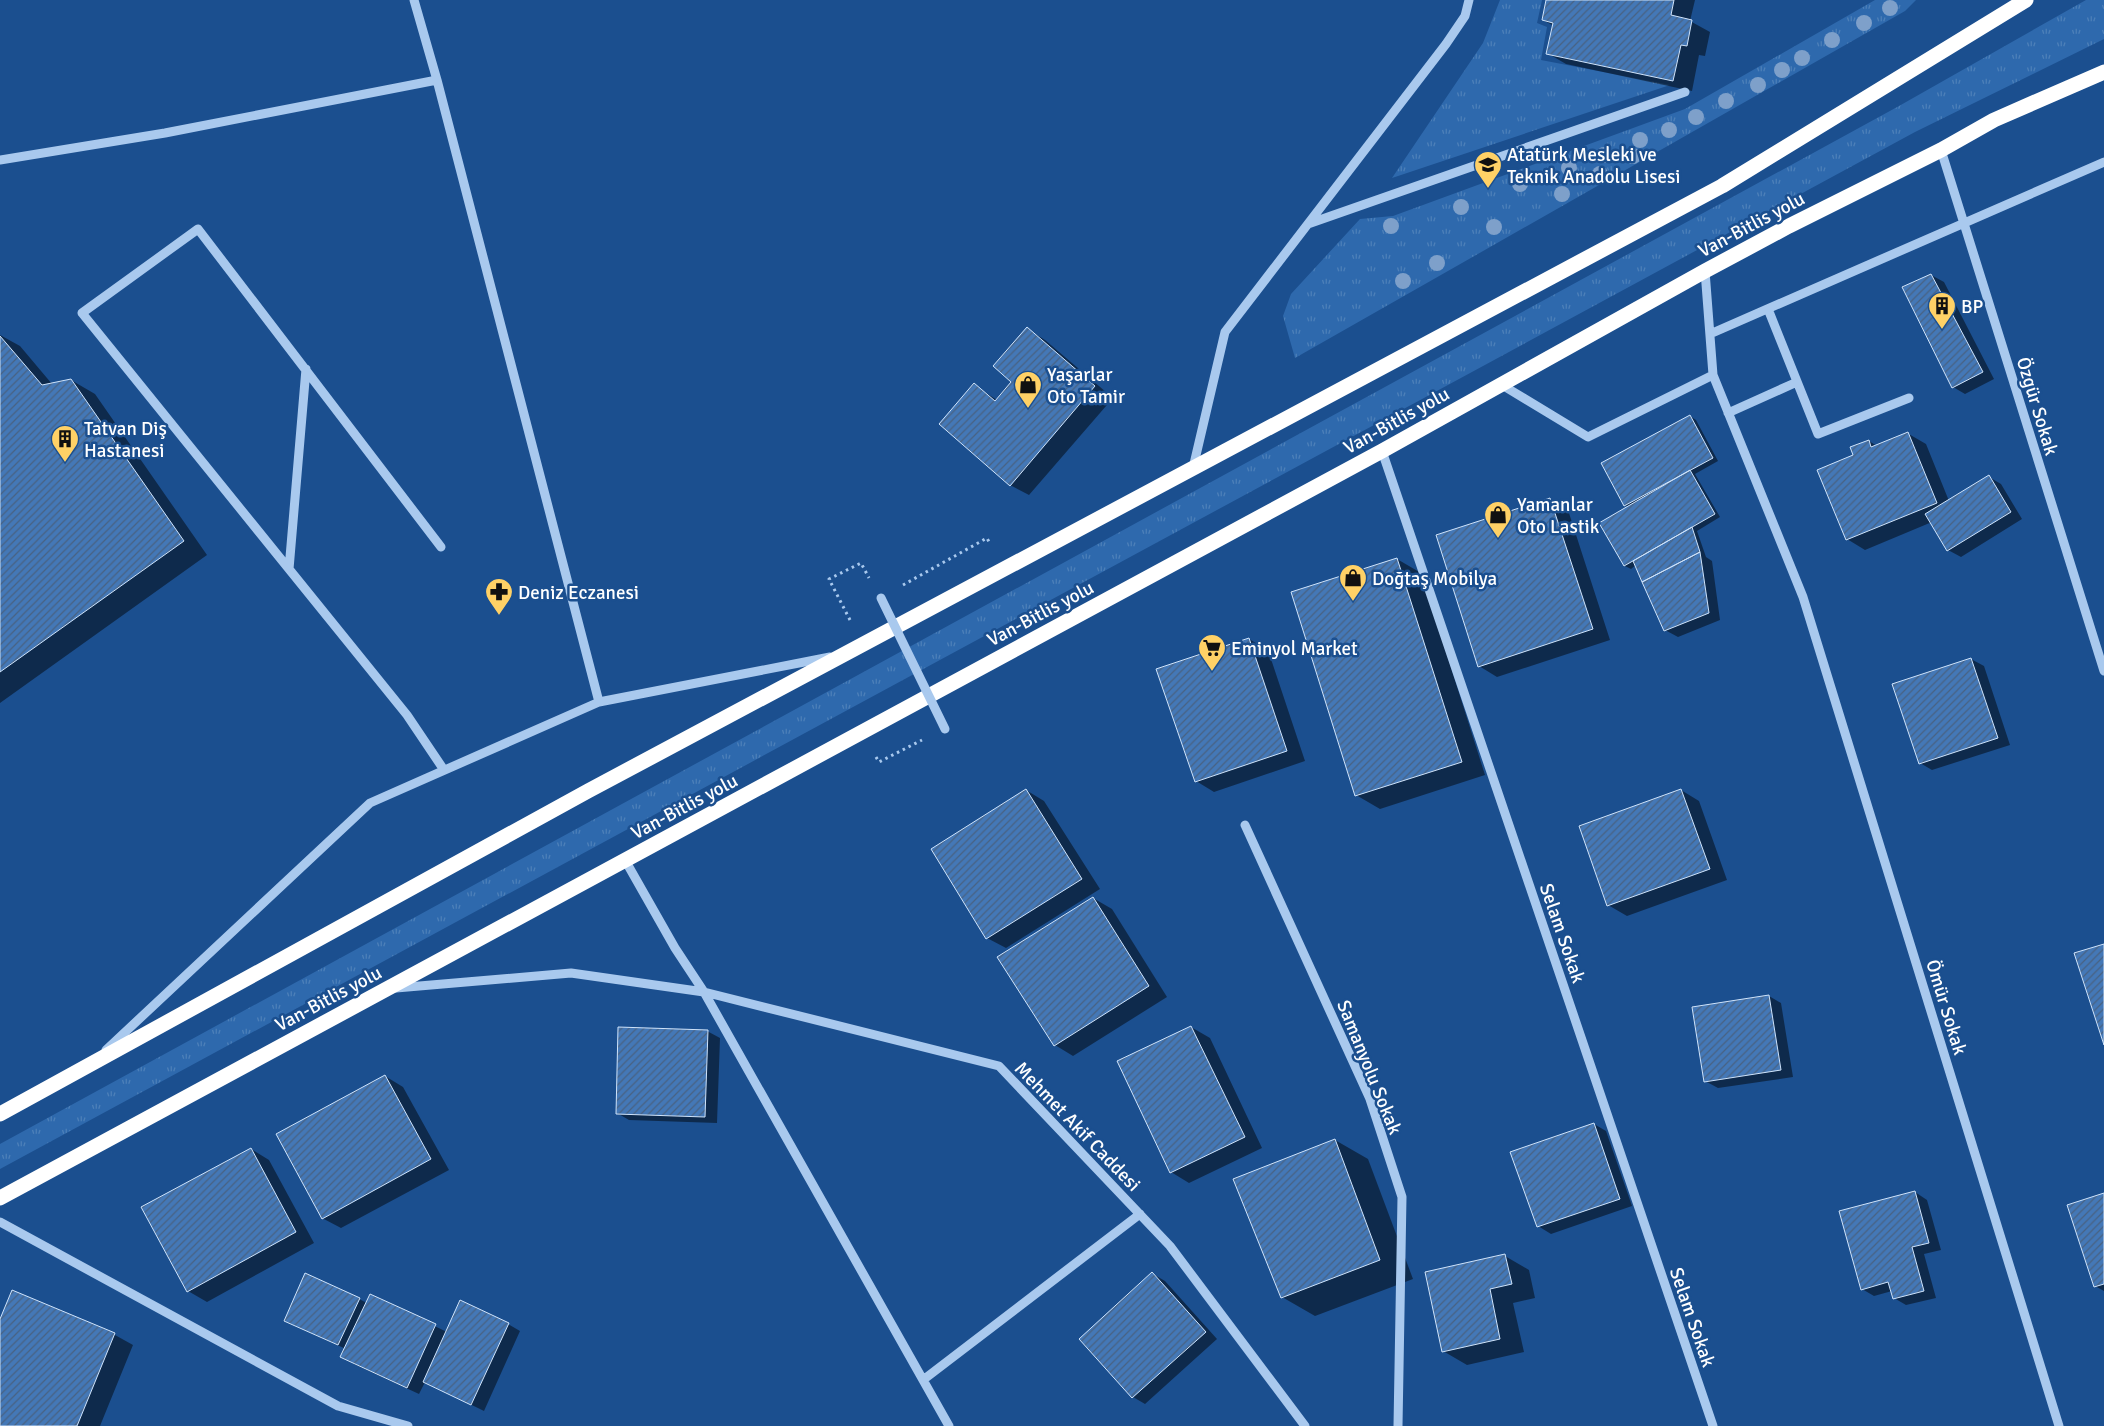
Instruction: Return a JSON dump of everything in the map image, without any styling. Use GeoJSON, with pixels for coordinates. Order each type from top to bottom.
{"type":"FeatureCollection","features":[{"type":"Feature","properties":{"kind":"highway"},"geometry":{"type":"LineString","coordinates":[[0,1114],[580,796],[1722,186],[2026,0]]}},
{"type":"Feature","properties":{"kind":"highway","name":"Van-Bitlis yolu"},"geometry":{"type":"LineString","coordinates":[[0,1198],[1502,385],[1789,226],[1940,150],[1994,120],[2104,72]]}},
{"type":"Feature","properties":{"kind":"street"},"geometry":{"type":"LineString","coordinates":[[414,0],[437,80],[599,702]]}},
{"type":"Feature","properties":{"kind":"street"},"geometry":{"type":"LineString","coordinates":[[1193,468],[1225,332],[1446,44],[1465,16],[1469,0]]}},
{"type":"Feature","properties":{"kind":"street"},"geometry":{"type":"LineString","coordinates":[[0,160],[165,133],[437,80]]}},
{"type":"Feature","properties":{"kind":"street"},"geometry":{"type":"LineString","coordinates":[[1308,224],[1685,92]]}},
{"type":"Feature","properties":{"kind":"street","name":"Özgür Sokak"},"geometry":{"type":"LineString","coordinates":[[1940,150],[2104,671]]}},
{"type":"Feature","properties":{"kind":"street"},"geometry":{"type":"LineString","coordinates":[[1710,334],[2104,162]]}},
{"type":"Feature","properties":{"kind":"street"},"geometry":{"type":"LineString","coordinates":[[440,547],[198,229],[82,313],[407,715],[444,770]]}},
{"type":"Feature","properties":{"kind":"street","name":"Ömür Sokak"},"geometry":{"type":"LineString","coordinates":[[1705,271],[1713,375],[1803,597],[2059,1426]]}},
{"type":"Feature","properties":{"kind":"street"},"geometry":{"type":"LineString","coordinates":[[1768,309],[1818,434],[1909,398]]}},
{"type":"Feature","properties":{"kind":"street"},"geometry":{"type":"LineString","coordinates":[[289,569],[306,369]]}},
{"type":"Feature","properties":{"kind":"street"},"geometry":{"type":"LineString","coordinates":[[1502,385],[1588,437],[1713,375]]}},
{"type":"Feature","properties":{"kind":"street"},"geometry":{"type":"LineString","coordinates":[[1728,413],[1797,382]]}},
{"type":"Feature","properties":{"kind":"street","name":"Selam Sokak"},"geometry":{"type":"LineString","coordinates":[[1382,450],[1713,1426]]}},
{"type":"Feature","properties":{"kind":"street"},"geometry":{"type":"LineString","coordinates":[[881,598],[945,729]]}},
{"type":"Feature","properties":{"kind":"street"},"geometry":{"type":"LineString","coordinates":[[89,1066],[370,803],[599,702],[844,654]]}},
{"type":"Feature","properties":{"kind":"street","name":"Samanyolu Sokak"},"geometry":{"type":"LineString","coordinates":[[1245,824],[1370,1099],[1402,1198],[1398,1426]]}},
{"type":"Feature","properties":{"kind":"street"},"geometry":{"type":"LineString","coordinates":[[625,860],[675,948],[704,992],[948,1426]]}},
{"type":"Feature","properties":{"kind":"street","name":"Mehmet Akif Caddesi"},"geometry":{"type":"LineString","coordinates":[[388,988],[571,973],[704,992],[999,1066],[1170,1246],[1305,1426]]}},
{"type":"Feature","properties":{"kind":"street"},"geometry":{"type":"LineString","coordinates":[[922,1380],[1140,1214]]}},
{"type":"Feature","properties":{"kind":"street"},"geometry":{"type":"LineString","coordinates":[[0,1222],[338,1406],[408,1426]]}},
{"type":"Feature","properties":{"kind":"path"},"geometry":{"type":"LineString","coordinates":[[862,645],[829,579],[861,563],[881,598],[987,538]]}},
{"type":"Feature","properties":{"kind":"path"},"geometry":{"type":"LineString","coordinates":[[879,762],[945,729]]}},
{"type":"Feature","properties":{"kind":"green space"},"geometry":{"type":"Polygon","coordinates":[[[1500,0],[1542,0],[1537,23],[1547,27],[1541,60],[1670,85],[1392,178],[1483,43],[1500,0]]]}},
{"type":"Feature","properties":{"kind":"green space"},"geometry":{"type":"Polygon","coordinates":[[[1875,0],[1916,0],[1905,11],[1295,358],[1283,316],[1291,294],[1360,219],[1393,216],[1685,109],[1875,0]]]}},
{"type":"Feature","properties":{"kind":"green space"},"geometry":{"type":"Polygon","coordinates":[[[2086,0],[2104,0],[2104,39],[1915,132],[0,1169],[0,1144],[1899,106],[2086,0]]]}},
{"type":"Feature","properties":{"kind":"building"},"geometry":{"type":"Polygon","coordinates":[[[1546,0],[1674,0],[1671,15],[1692,20],[1687,46],[1681,45],[1673,81],[1546,54],[1553,23],[1542,20],[1546,0]]]}},
{"type":"Feature","properties":{"kind":"building","name":"BP"},"geometry":{"type":"Polygon","coordinates":[[[1931,274],[1983,372],[1952,388],[1902,287],[1931,274]]]}},
{"type":"Feature","properties":{"kind":"building"},"geometry":{"type":"Polygon","coordinates":[[[1027,327],[1095,386],[1010,486],[939,424],[974,383],[995,401],[1011,382],[993,366],[1027,327]]]}},
{"type":"Feature","properties":{"kind":"building","name":"Tatvan Diş Hastanesi"},"geometry":{"type":"Polygon","coordinates":[[[0,336],[42,385],[71,379],[184,541],[0,672],[0,336]]]}},
{"type":"Feature","properties":{"kind":"building"},"geometry":{"type":"Polygon","coordinates":[[[1690,415],[1713,458],[1624,506],[1601,463],[1690,415]]]}},
{"type":"Feature","properties":{"kind":"building"},"geometry":{"type":"Polygon","coordinates":[[[1908,432],[1937,503],[1846,540],[1817,470],[1853,455],[1850,447],[1869,440],[1871,447],[1908,432]]]}},
{"type":"Feature","properties":{"kind":"building"},"geometry":{"type":"Polygon","coordinates":[[[1690,470],[1715,514],[1624,566],[1599,523],[1690,470]]]}},
{"type":"Feature","properties":{"kind":"building"},"geometry":{"type":"Polygon","coordinates":[[[1989,475],[2011,512],[1947,551],[1925,514],[1989,475]]]}},
{"type":"Feature","properties":{"kind":"building"},"geometry":{"type":"Polygon","coordinates":[[[1550,498],[1593,629],[1478,667],[1436,535],[1550,498]]]}},
{"type":"Feature","properties":{"kind":"building"},"geometry":{"type":"Polygon","coordinates":[[[1692,527],[1700,552],[1642,582],[1633,561],[1692,527]]]}},
{"type":"Feature","properties":{"kind":"building"},"geometry":{"type":"Polygon","coordinates":[[[1700,552],[1709,613],[1664,631],[1642,582],[1700,552]]]}},
{"type":"Feature","properties":{"kind":"building"},"geometry":{"type":"Polygon","coordinates":[[[1397,558],[1462,762],[1355,796],[1291,592],[1397,558]]]}},
{"type":"Feature","properties":{"kind":"building"},"geometry":{"type":"Polygon","coordinates":[[[1249,638],[1287,751],[1195,782],[1156,669],[1249,638]]]}},
{"type":"Feature","properties":{"kind":"building"},"geometry":{"type":"Polygon","coordinates":[[[1971,658],[1998,738],[1919,764],[1892,684],[1971,658]]]}},
{"type":"Feature","properties":{"kind":"building"},"geometry":{"type":"Polygon","coordinates":[[[1026,789],[1082,879],[986,939],[931,849],[1026,789]]]}},
{"type":"Feature","properties":{"kind":"building"},"geometry":{"type":"Polygon","coordinates":[[[1681,789],[1710,869],[1607,906],[1579,826],[1681,789]]]}},
{"type":"Feature","properties":{"kind":"building"},"geometry":{"type":"Polygon","coordinates":[[[1093,897],[1149,986],[1054,1046],[997,957],[1093,897]]]}},
{"type":"Feature","properties":{"kind":"building"},"geometry":{"type":"Polygon","coordinates":[[[2104,944],[2104,1045],[2074,953],[2104,944]]]}},
{"type":"Feature","properties":{"kind":"building"},"geometry":{"type":"Polygon","coordinates":[[[1769,995],[1781,1070],[1704,1082],[1692,1007],[1769,995]]]}},
{"type":"Feature","properties":{"kind":"building"},"geometry":{"type":"Polygon","coordinates":[[[1191,1026],[1245,1137],[1170,1173],[1117,1061],[1191,1026]]]}},
{"type":"Feature","properties":{"kind":"building"},"geometry":{"type":"Polygon","coordinates":[[[618,1027],[708,1030],[705,1117],[616,1114],[618,1027]]]}},
{"type":"Feature","properties":{"kind":"building"},"geometry":{"type":"Polygon","coordinates":[[[385,1075],[431,1159],[322,1219],[276,1134],[385,1075]]]}},
{"type":"Feature","properties":{"kind":"building"},"geometry":{"type":"Polygon","coordinates":[[[1594,1123],[1620,1199],[1537,1227],[1510,1152],[1594,1123]]]}},
{"type":"Feature","properties":{"kind":"building"},"geometry":{"type":"Polygon","coordinates":[[[1335,1139],[1380,1260],[1281,1298],[1233,1179],[1335,1139]]]}},
{"type":"Feature","properties":{"kind":"building"},"geometry":{"type":"Polygon","coordinates":[[[251,1148],[296,1232],[187,1292],[141,1207],[251,1148]]]}},
{"type":"Feature","properties":{"kind":"building"},"geometry":{"type":"Polygon","coordinates":[[[1915,1191],[1929,1243],[1912,1247],[1924,1291],[1893,1299],[1888,1282],[1861,1290],[1839,1211],[1915,1191]]]}},
{"type":"Feature","properties":{"kind":"building"},"geometry":{"type":"Polygon","coordinates":[[[2104,1193],[2104,1284],[2094,1287],[2067,1205],[2104,1193]]]}},
{"type":"Feature","properties":{"kind":"building"},"geometry":{"type":"Polygon","coordinates":[[[1505,1254],[1512,1284],[1490,1289],[1500,1339],[1442,1352],[1425,1272],[1505,1254]]]}},
{"type":"Feature","properties":{"kind":"building"},"geometry":{"type":"Polygon","coordinates":[[[1152,1272],[1206,1332],[1132,1398],[1079,1339],[1152,1272]]]}},
{"type":"Feature","properties":{"kind":"building"},"geometry":{"type":"Polygon","coordinates":[[[305,1273],[360,1298],[338,1345],[284,1321],[305,1273]]]}},
{"type":"Feature","properties":{"kind":"building"},"geometry":{"type":"Polygon","coordinates":[[[12,1290],[115,1333],[77,1426],[0,1426],[0,1319],[12,1290]]]}},
{"type":"Feature","properties":{"kind":"building"},"geometry":{"type":"Polygon","coordinates":[[[370,1294],[436,1324],[407,1388],[340,1357],[370,1294]]]}},
{"type":"Feature","properties":{"kind":"building"},"geometry":{"type":"Polygon","coordinates":[[[460,1300],[509,1323],[471,1405],[423,1382],[460,1300]]]}},
{"type":"Feature","properties":{"kind":"place","name":"Atatürk Mesleki ve Teknik Anadolu Lisesi"},"geometry":{"type":"Point","coordinates":[1488,189]}},
{"type":"Feature","properties":{"kind":"place","name":"BP"},"geometry":{"type":"Point","coordinates":[1942,330]}},
{"type":"Feature","properties":{"kind":"place","name":"Yaşarlar Oto Tamir"},"geometry":{"type":"Point","coordinates":[1028,409]}},
{"type":"Feature","properties":{"kind":"place","name":"Tatvan Diş Hastanesi"},"geometry":{"type":"Point","coordinates":[65,463]}},
{"type":"Feature","properties":{"kind":"place","name":"Yamanlar Oto Lastik"},"geometry":{"type":"Point","coordinates":[1498,539]}},
{"type":"Feature","properties":{"kind":"place","name":"Doğtaş Mobilya"},"geometry":{"type":"Point","coordinates":[1353,602]}},
{"type":"Feature","properties":{"kind":"place","name":"Deniz Eczanesi"},"geometry":{"type":"Point","coordinates":[499,616]}},
{"type":"Feature","properties":{"kind":"place","name":"Eminyol Market"},"geometry":{"type":"Point","coordinates":[1212,672]}}]}
